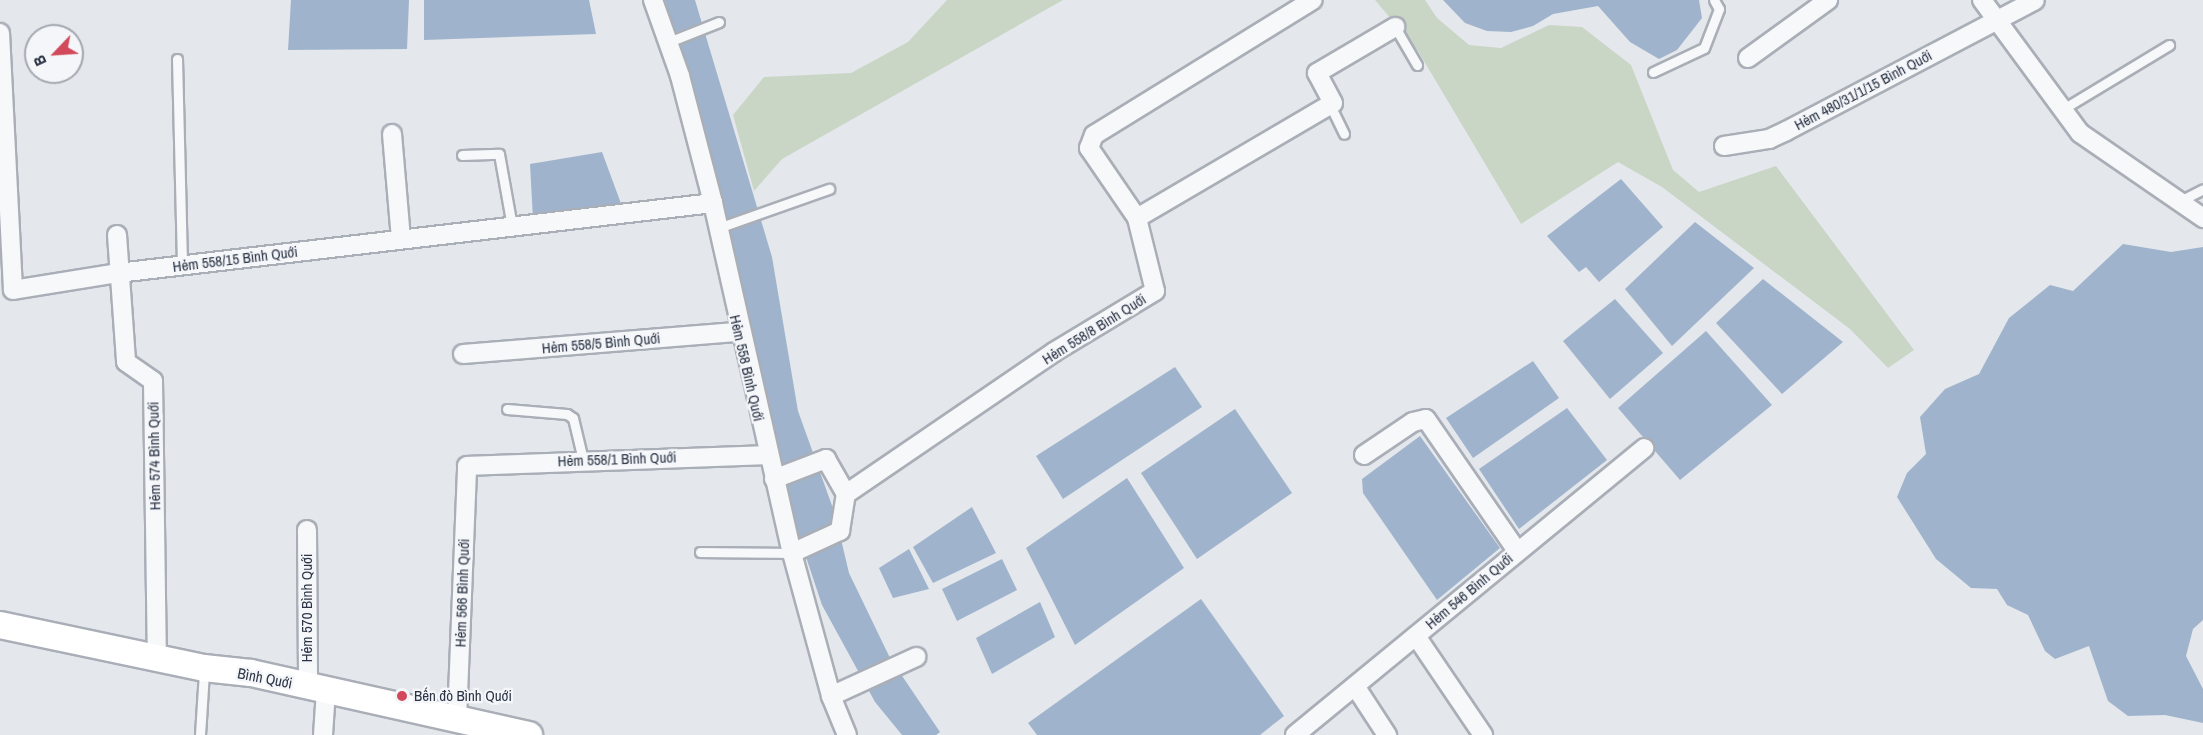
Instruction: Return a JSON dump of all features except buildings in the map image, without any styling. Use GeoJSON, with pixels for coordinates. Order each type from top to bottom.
{"type":"FeatureCollection","features":[{"type":"Feature","properties":{"kind":"main road","name":"Bình Quới"},"geometry":{"type":"LineString","coordinates":[[0,625],[157,655],[204,668],[317,688],[528,735]]}},
{"type":"Feature","properties":{"kind":"street","name":"Hẻm 558 Bình Quới"},"geometry":{"type":"LineString","coordinates":[[653,0],[666,43],[680,76],[721,227],[739,332],[768,455],[777,478],[831,696],[847,735]]}},
{"type":"Feature","properties":{"kind":"street","name":"Hẻm 558/8 Bình Quới"},"geometry":{"type":"LineString","coordinates":[[846,494],[1054,352],[1161,289],[1137,218],[1089,148],[1094,135],[1313,0]]}},
{"type":"Feature","properties":{"kind":"street"},"geometry":{"type":"LineString","coordinates":[[1748,58],[1828,0]]}},
{"type":"Feature","properties":{"kind":"street"},"geometry":{"type":"LineString","coordinates":[[1983,0],[2080,133],[2203,218]]}},
{"type":"Feature","properties":{"kind":"street","name":"Hẻm 480/31/1/15 Bình Quới"},"geometry":{"type":"LineString","coordinates":[[1724,146],[1769,139],[2035,0]]}},
{"type":"Feature","properties":{"kind":"street"},"geometry":{"type":"LineString","coordinates":[[1137,218],[1333,103],[1317,73],[1395,27]]}},
{"type":"Feature","properties":{"kind":"street","name":"Hẻm 558/15 Bình Quới"},"geometry":{"type":"LineString","coordinates":[[0,33],[13,290],[182,265],[713,203]]}},
{"type":"Feature","properties":{"kind":"street"},"geometry":{"type":"LineString","coordinates":[[392,134],[401,240]]}},
{"type":"Feature","properties":{"kind":"street","name":"Hẻm 574 Bình Quới"},"geometry":{"type":"LineString","coordinates":[[117,234],[126,362],[153,381],[157,655]]}},
{"type":"Feature","properties":{"kind":"street","name":"Hẻm 558/5 Bình Quới"},"geometry":{"type":"LineString","coordinates":[[463,354],[739,332]]}},
{"type":"Feature","properties":{"kind":"street"},"geometry":{"type":"LineString","coordinates":[[1364,455],[1413,422],[1426,419],[1518,551]]}},
{"type":"Feature","properties":{"kind":"street","name":"Hẻm 546 Bình Quới"},"geometry":{"type":"LineString","coordinates":[[1295,735],[1644,448]]}},
{"type":"Feature","properties":{"kind":"street","name":"Hẻm 558/1 Bình Quới"},"geometry":{"type":"LineString","coordinates":[[467,466],[768,455]]}},
{"type":"Feature","properties":{"kind":"street"},"geometry":{"type":"LineString","coordinates":[[777,478],[826,459],[846,494],[843,527],[795,552]]}},
{"type":"Feature","properties":{"kind":"street","name":"Hẻm 566 Bình Quới"},"geometry":{"type":"LineString","coordinates":[[457,719],[467,466]]}},
{"type":"Feature","properties":{"kind":"street","name":"Hẻm 570 Bình Quới"},"geometry":{"type":"LineString","coordinates":[[307,530],[317,688],[323,735]]}},
{"type":"Feature","properties":{"kind":"street"},"geometry":{"type":"LineString","coordinates":[[1416,636],[1483,735]]}},
{"type":"Feature","properties":{"kind":"street"},"geometry":{"type":"LineString","coordinates":[[831,696],[908,660]]}},
{"type":"Feature","properties":{"kind":"street"},"geometry":{"type":"LineString","coordinates":[[1354,686],[1387,735]]}},
{"type":"Feature","properties":{"kind":"lane"},"geometry":{"type":"LineString","coordinates":[[1653,72],[1704,48],[1719,9],[1714,0]]}},
{"type":"Feature","properties":{"kind":"lane"},"geometry":{"type":"LineString","coordinates":[[666,43],[719,22]]}},
{"type":"Feature","properties":{"kind":"lane"},"geometry":{"type":"LineString","coordinates":[[1395,27],[1416,65]]}},
{"type":"Feature","properties":{"kind":"lane"},"geometry":{"type":"LineString","coordinates":[[2063,109],[2169,45]]}},
{"type":"Feature","properties":{"kind":"lane"},"geometry":{"type":"LineString","coordinates":[[177,59],[182,265]]}},
{"type":"Feature","properties":{"kind":"lane"},"geometry":{"type":"LineString","coordinates":[[1330,105],[1344,134]]}},
{"type":"Feature","properties":{"kind":"lane"},"geometry":{"type":"LineString","coordinates":[[462,155],[499,154],[512,226]]}},
{"type":"Feature","properties":{"kind":"lane"},"geometry":{"type":"LineString","coordinates":[[721,227],[829,189]]}},
{"type":"Feature","properties":{"kind":"lane"},"geometry":{"type":"LineString","coordinates":[[2178,202],[2203,189]]}},
{"type":"Feature","properties":{"kind":"lane"},"geometry":{"type":"LineString","coordinates":[[507,409],[567,414],[573,418],[583,460]]}},
{"type":"Feature","properties":{"kind":"lane"},"geometry":{"type":"LineString","coordinates":[[700,552],[795,552]]}},
{"type":"Feature","properties":{"kind":"lane"},"geometry":{"type":"LineString","coordinates":[[200,735],[204,668]]}},
{"type":"Feature","properties":{"kind":"green space"},"geometry":{"type":"Polygon","coordinates":[[[947,0],[1063,0],[782,159],[754,191],[733,115],[764,77],[851,73],[908,42],[947,0]]]}},
{"type":"Feature","properties":{"kind":"green space"},"geometry":{"type":"Polygon","coordinates":[[[1375,0],[1425,0],[1437,18],[1469,45],[1501,48],[1549,25],[1582,27],[1631,65],[1673,170],[1699,192],[1776,166],[1914,350],[1888,368],[1850,329],[1662,187],[1618,162],[1521,224],[1418,51],[1375,0]]]}},
{"type":"Feature","properties":{"kind":"water"},"geometry":{"type":"Polygon","coordinates":[[[291,0],[409,0],[407,49],[288,50],[291,0]]]}},
{"type":"Feature","properties":{"kind":"water"},"geometry":{"type":"Polygon","coordinates":[[[424,0],[589,0],[596,34],[424,40],[424,0]]]}},
{"type":"Feature","properties":{"kind":"water"},"geometry":{"type":"Polygon","coordinates":[[[665,0],[695,0],[772,257],[798,411],[835,514],[849,573],[890,658],[940,732],[936,735],[902,735],[875,702],[822,605],[797,530],[701,113],[665,0]]]}},
{"type":"Feature","properties":{"kind":"water"},"geometry":{"type":"Polygon","coordinates":[[[1443,0],[1699,0],[1702,18],[1677,50],[1659,59],[1630,42],[1598,6],[1553,14],[1533,26],[1511,32],[1487,31],[1465,23],[1443,0]]]}},
{"type":"Feature","properties":{"kind":"water"},"geometry":{"type":"Polygon","coordinates":[[[602,152],[623,209],[533,219],[530,164],[602,152]]]}},
{"type":"Feature","properties":{"kind":"water"},"geometry":{"type":"Polygon","coordinates":[[[1621,179],[1663,227],[1599,282],[1586,267],[1579,272],[1547,236],[1621,179]]]}},
{"type":"Feature","properties":{"kind":"water"},"geometry":{"type":"Polygon","coordinates":[[[1695,222],[1754,268],[1672,346],[1625,289],[1695,222]]]}},
{"type":"Feature","properties":{"kind":"water"},"geometry":{"type":"Polygon","coordinates":[[[2123,244],[2171,252],[2203,247],[2203,620],[2193,629],[2186,656],[2203,689],[2203,723],[2165,715],[2128,716],[2108,701],[2089,646],[2055,659],[2045,651],[2028,615],[2007,605],[1997,589],[1971,588],[1936,559],[1897,497],[1907,473],[1926,454],[1920,417],[1945,389],[1979,374],[2009,318],[2050,285],[2073,291],[2123,244]]]}},
{"type":"Feature","properties":{"kind":"water"},"geometry":{"type":"Polygon","coordinates":[[[1763,279],[1843,342],[1782,394],[1716,323],[1763,279]]]}},
{"type":"Feature","properties":{"kind":"water"},"geometry":{"type":"Polygon","coordinates":[[[1615,299],[1663,353],[1610,399],[1563,341],[1615,299]]]}},
{"type":"Feature","properties":{"kind":"water"},"geometry":{"type":"Polygon","coordinates":[[[1706,331],[1772,405],[1680,480],[1618,408],[1706,331]]]}},
{"type":"Feature","properties":{"kind":"water"},"geometry":{"type":"Polygon","coordinates":[[[1533,361],[1559,398],[1473,458],[1446,418],[1533,361]]]}},
{"type":"Feature","properties":{"kind":"water"},"geometry":{"type":"Polygon","coordinates":[[[1175,367],[1202,407],[1063,499],[1036,456],[1175,367]]]}},
{"type":"Feature","properties":{"kind":"water"},"geometry":{"type":"Polygon","coordinates":[[[1567,408],[1607,460],[1519,529],[1479,469],[1567,408]]]}},
{"type":"Feature","properties":{"kind":"water"},"geometry":{"type":"Polygon","coordinates":[[[1235,409],[1292,493],[1197,559],[1141,473],[1235,409]]]}},
{"type":"Feature","properties":{"kind":"water"},"geometry":{"type":"Polygon","coordinates":[[[1420,436],[1500,548],[1437,600],[1363,493],[1362,479],[1420,436]]]}},
{"type":"Feature","properties":{"kind":"water"},"geometry":{"type":"Polygon","coordinates":[[[1127,478],[1184,568],[1075,645],[1026,548],[1127,478]]]}},
{"type":"Feature","properties":{"kind":"water"},"geometry":{"type":"Polygon","coordinates":[[[972,507],[996,553],[933,583],[913,547],[972,507]]]}},
{"type":"Feature","properties":{"kind":"water"},"geometry":{"type":"Polygon","coordinates":[[[909,549],[929,589],[893,598],[879,568],[909,549]]]}},
{"type":"Feature","properties":{"kind":"water"},"geometry":{"type":"Polygon","coordinates":[[[1002,559],[1017,590],[957,621],[942,589],[1002,559]]]}},
{"type":"Feature","properties":{"kind":"water"},"geometry":{"type":"Polygon","coordinates":[[[1201,599],[1284,716],[1260,735],[1037,735],[1028,723],[1201,599]]]}},
{"type":"Feature","properties":{"kind":"water"},"geometry":{"type":"Polygon","coordinates":[[[1040,602],[1055,637],[992,674],[976,638],[1040,602]]]}},
{"type":"Feature","properties":{"kind":"place","name":"Bến đò Bình Quới"},"geometry":{"type":"Point","coordinates":[402,696]}}]}
